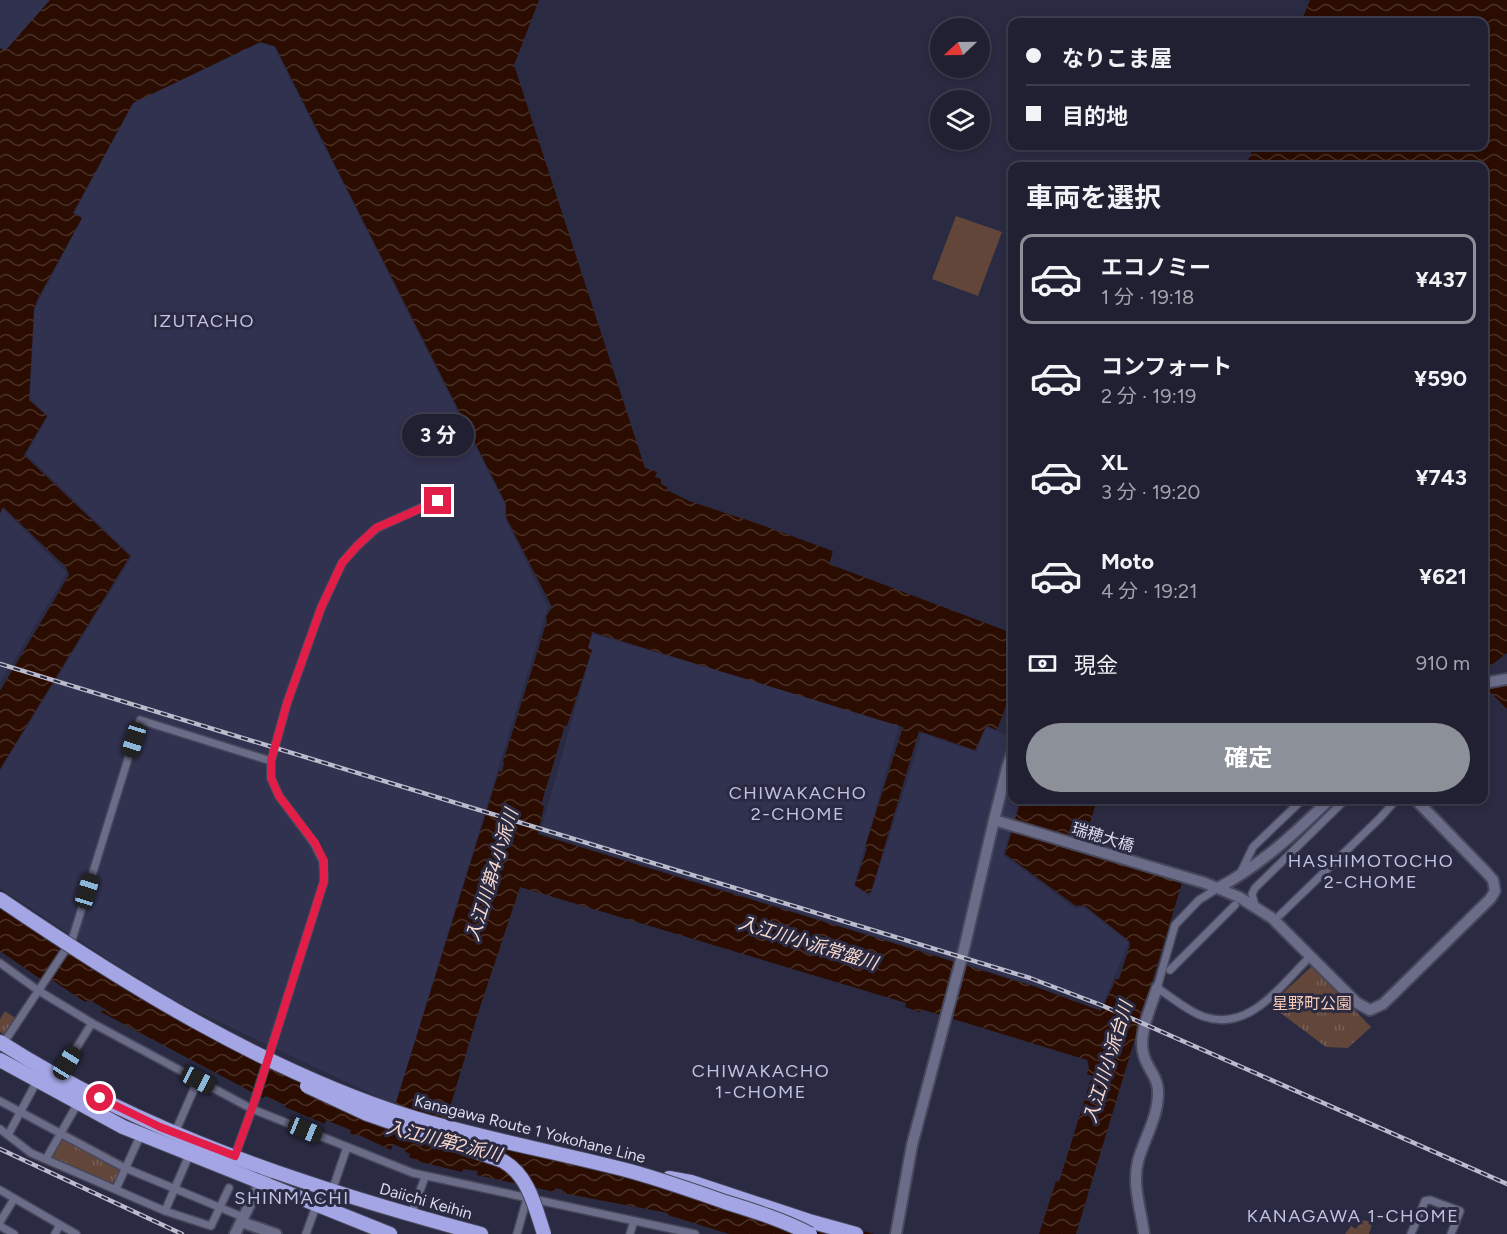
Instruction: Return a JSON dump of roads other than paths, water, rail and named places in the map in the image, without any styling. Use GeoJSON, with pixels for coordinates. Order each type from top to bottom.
{"type":"FeatureCollection","features":[{"type":"Feature","properties":{"kind":"highway","name":"Kanagawa Route 1 Yokohane Line"},"geometry":{"type":"LineString","coordinates":[[0,899],[136,988],[310,1078],[374,1104],[441,1126],[631,1171],[760,1214],[810,1234]]}},
{"type":"Feature","properties":{"kind":"highway","name":"Kanagawa Route 1 Yokohane Line"},"geometry":{"type":"LineString","coordinates":[[0,908],[132,995],[226,1046],[307,1086],[439,1134],[629,1179],[789,1234]]}},
{"type":"Feature","properties":{"kind":"highway","name":"Daiichi Keihin"},"geometry":{"type":"LineString","coordinates":[[1,1044],[131,1114],[232,1162],[261,1182],[362,1229],[390,1234]]}},
{"type":"Feature","properties":{"kind":"highway","name":"Daiichi Keihin"},"geometry":{"type":"LineString","coordinates":[[0,1060],[78,1104],[141,1134],[190,1153],[274,1171],[411,1215],[482,1234]]}},
{"type":"Feature","properties":{"kind":"highway"},"geometry":{"type":"LineString","coordinates":[[307,1086],[367,1114],[511,1166],[525,1183],[544,1234]]}},
{"type":"Feature","properties":{"kind":"highway"},"geometry":{"type":"LineString","coordinates":[[631,1171],[691,1182],[856,1234]]}},
{"type":"Feature","properties":{"kind":"street"},"geometry":{"type":"LineString","coordinates":[[232,1162],[256,1097],[324,881],[324,861],[315,843],[279,796],[271,778],[271,761],[302,658],[321,608],[342,563],[376,528],[438,501]]}},
{"type":"Feature","properties":{"kind":"street"},"geometry":{"type":"LineString","coordinates":[[1488,682],[1507,679]]}},
{"type":"Feature","properties":{"kind":"street"},"geometry":{"type":"LineString","coordinates":[[1,1044],[72,940],[140,720],[271,761]]}},
{"type":"Feature","properties":{"kind":"street"},"geometry":{"type":"LineString","coordinates":[[897,1234],[912,1145],[960,965],[1008,765]]}},
{"type":"Feature","properties":{"kind":"street"},"geometry":{"type":"LineString","coordinates":[[1239,876],[1253,847],[1298,804]]}},
{"type":"Feature","properties":{"kind":"street"},"geometry":{"type":"LineString","coordinates":[[1144,1234],[1136,1184],[1138,1161],[1157,1103],[1157,1083],[1144,1058],[1142,1046],[1178,920],[1199,900],[1274,851],[1325,804]]}},
{"type":"Feature","properties":{"kind":"street"},"geometry":{"type":"LineString","coordinates":[[1255,906],[1252,894],[1255,888],[1341,804]]}},
{"type":"Feature","properties":{"kind":"street"},"geometry":{"type":"LineString","coordinates":[[1280,915],[1392,804]]}},
{"type":"Feature","properties":{"kind":"street"},"geometry":{"type":"LineString","coordinates":[[1218,888],[1255,906],[1272,918],[1360,1006],[1375,1009],[1391,996],[1493,894],[1495,887],[1492,878],[1420,804]]}},
{"type":"Feature","properties":{"kind":"street","name":"瑞穂大橋"},"geometry":{"type":"LineString","coordinates":[[994,820],[1218,888]]}},
{"type":"Feature","properties":{"kind":"street"},"geometry":{"type":"LineString","coordinates":[[1170,970],[1235,905]]}},
{"type":"Feature","properties":{"kind":"street"},"geometry":{"type":"LineString","coordinates":[[1157,988],[1202,1016],[1220,1020],[1235,1018],[1256,1009],[1311,956]]}},
{"type":"Feature","properties":{"kind":"street"},"geometry":{"type":"LineString","coordinates":[[0,963],[39,991],[92,1023],[252,1109],[347,1147],[425,1177],[695,1234]]}},
{"type":"Feature","properties":{"kind":"street"},"geometry":{"type":"LineString","coordinates":[[67,1063],[92,1023]]}},
{"type":"Feature","properties":{"kind":"street"},"geometry":{"type":"LineString","coordinates":[[177,1128],[198,1080]]}},
{"type":"Feature","properties":{"kind":"street"},"geometry":{"type":"LineString","coordinates":[[8,1135],[37,1081]]}},
{"type":"Feature","properties":{"kind":"street"},"geometry":{"type":"LineString","coordinates":[[0,1101],[125,1167],[238,1215],[247,1224],[276,1234]]}},
{"type":"Feature","properties":{"kind":"street"},"geometry":{"type":"LineString","coordinates":[[46,1159],[78,1104]]}},
{"type":"Feature","properties":{"kind":"street"},"geometry":{"type":"LineString","coordinates":[[0,1130],[32,1153],[165,1211],[211,1226],[229,1188]]}},
{"type":"Feature","properties":{"kind":"street"},"geometry":{"type":"LineString","coordinates":[[116,1189],[141,1134]]}},
{"type":"Feature","properties":{"kind":"street"},"geometry":{"type":"LineString","coordinates":[[332,1191],[347,1147]]}},
{"type":"Feature","properties":{"kind":"street"},"geometry":{"type":"LineString","coordinates":[[165,1211],[190,1153]]}},
{"type":"Feature","properties":{"kind":"street"},"geometry":{"type":"LineString","coordinates":[[235,1234],[264,1177],[274,1171]]}},
{"type":"Feature","properties":{"kind":"street"},"geometry":{"type":"LineString","coordinates":[[411,1215],[425,1177]]}},
{"type":"Feature","properties":{"kind":"street"},"geometry":{"type":"LineString","coordinates":[[0,1190],[76,1234]]}},
{"type":"Feature","properties":{"kind":"street"},"geometry":{"type":"LineString","coordinates":[[14,1198],[0,1224],[15,1234]]}},
{"type":"Feature","properties":{"kind":"street"},"geometry":{"type":"LineString","coordinates":[[517,1234],[527,1198]]}},
{"type":"Feature","properties":{"kind":"street"},"geometry":{"type":"LineString","coordinates":[[1411,1234],[1425,1201],[1430,1200],[1460,1211],[1450,1234]]}},
{"type":"Feature","properties":{"kind":"street"},"geometry":{"type":"LineString","coordinates":[[306,1234],[316,1206]]}},
{"type":"Feature","properties":{"kind":"street"},"geometry":{"type":"LineString","coordinates":[[630,1234],[634,1221]]}},
{"type":"Feature","properties":{"kind":"street"},"geometry":{"type":"LineString","coordinates":[[55,1234],[60,1225]]}},
{"type":"Feature","properties":{"kind":"water"},"geometry":{"type":"Polygon","coordinates":[[[50,0],[539,0],[514,65],[645,468],[657,472],[655,477],[661,479],[661,484],[667,487],[667,490],[689,501],[833,551],[829,564],[1008,631],[1008,734],[986,726],[975,750],[919,731],[871,892],[867,893],[855,885],[903,727],[592,632],[588,648],[592,650],[567,726],[565,725],[541,805],[544,806],[538,834],[1036,987],[1101,1011],[1114,980],[1119,979],[1130,945],[1129,941],[1084,905],[1076,906],[1005,854],[1020,804],[1096,804],[1085,839],[1185,873],[1076,1234],[1039,1234],[1056,1181],[1059,1182],[1092,1076],[1087,1074],[1089,1067],[1087,1060],[924,1010],[919,1012],[905,1007],[906,1003],[520,887],[480,1007],[445,1124],[633,1164],[874,1234],[729,1234],[668,1215],[668,1213],[562,1193],[563,1190],[556,1188],[555,1192],[477,1175],[478,1171],[463,1169],[462,1172],[421,1162],[409,1157],[410,1154],[404,1151],[405,1149],[393,1144],[391,1150],[357,1134],[356,1136],[350,1134],[351,1130],[326,1120],[325,1124],[266,1096],[263,1098],[101,1012],[103,1010],[111,1013],[90,1000],[85,1002],[46,976],[42,980],[0,951],[0,894],[102,964],[265,1052],[395,1106],[499,771],[502,772],[503,762],[547,621],[546,617],[552,607],[506,517],[506,504],[275,46],[260,42],[133,103],[73,213],[82,218],[37,300],[34,310],[29,400],[47,416],[24,455],[130,556],[0,769],[0,691],[69,575],[66,567],[3,507],[0,513],[0,48],[5,51],[50,0]]]}},
{"type":"Feature","properties":{"kind":"water"},"geometry":{"type":"Polygon","coordinates":[[[1310,0],[1507,0],[1507,653],[1488,668],[1488,162],[1248,162],[1252,150],[1488,150],[1488,18],[1303,18],[1310,0]]]}},
{"type":"Feature","properties":{"kind":"water"},"geometry":{"type":"Polygon","coordinates":[[[1507,672],[1507,709],[1488,690],[1507,672]]]}},
{"type":"Feature","properties":{"kind":"railway"},"geometry":{"type":"LineString","coordinates":[[0,664],[1030,978],[1101,1005],[1507,1184]]}},
{"type":"Feature","properties":{"kind":"railway"},"geometry":{"type":"LineString","coordinates":[[0,1149],[182,1234]]}},
{"type":"Feature","properties":{"kind":"district","name":"IZUTACHO"},"geometry":{"type":"Point","coordinates":[204,321]}},
{"type":"Feature","properties":{"kind":"district","name":"CHIWAKACHO 2-CHOME"},"geometry":{"type":"Point","coordinates":[798,803]}},
{"type":"Feature","properties":{"kind":"district","name":"HASHIMOTOCHO 2-CHOME"},"geometry":{"type":"Point","coordinates":[1371,871]}},
{"type":"Feature","properties":{"kind":"district","name":"CHIWAKACHO 1-CHOME"},"geometry":{"type":"Point","coordinates":[761,1081]}},
{"type":"Feature","properties":{"kind":"district","name":"SHINMACHI"},"geometry":{"type":"Point","coordinates":[292,1198]}},
{"type":"Feature","properties":{"kind":"district","name":"KANAGAWA 1-CHOME"},"geometry":{"type":"Point","coordinates":[1353,1216]}},
{"type":"Feature","properties":{"kind":"water label","name":"入江川第4小派川"},"geometry":{"type":"Point","coordinates":[492,875]}},
{"type":"Feature","properties":{"kind":"water label","name":"入江川小派常盤川"},"geometry":{"type":"Point","coordinates":[808,943]}},
{"type":"Feature","properties":{"kind":"water label","name":"入江川小派台川"},"geometry":{"type":"Point","coordinates":[1108,1062]}},
{"type":"Feature","properties":{"kind":"water label","name":"入江川第2派川"},"geometry":{"type":"Point","coordinates":[444,1141]}},
{"type":"Feature","properties":{"kind":"park label","name":"星野町公園"},"geometry":{"type":"Point","coordinates":[1312,1003]}}]}
